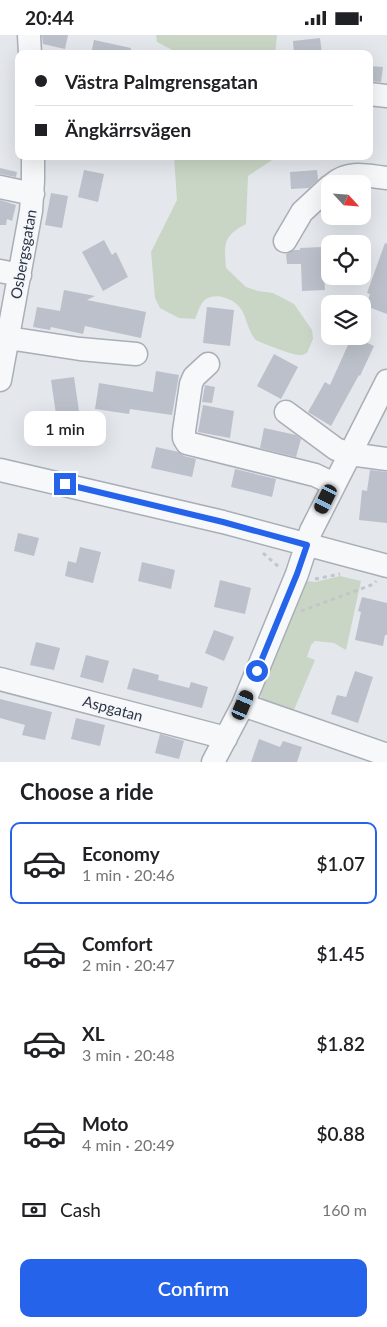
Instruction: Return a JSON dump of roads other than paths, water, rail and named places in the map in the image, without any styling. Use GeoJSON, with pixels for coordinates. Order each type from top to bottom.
{"type":"FeatureCollection","features":[{"type":"Feature","properties":{"kind":"street"},"geometry":{"type":"LineString","coordinates":[[29,35],[30,50]]}},
{"type":"Feature","properties":{"kind":"street"},"geometry":{"type":"LineString","coordinates":[[373,94],[387,96]]}},
{"type":"Feature","properties":{"kind":"street","name":"Osbergsgatan"},"geometry":{"type":"LineString","coordinates":[[0,380],[8,338],[10,273],[33,194],[33,160]]}},
{"type":"Feature","properties":{"kind":"street"},"geometry":{"type":"LineString","coordinates":[[350,175],[364,175]]}},
{"type":"Feature","properties":{"kind":"street"},"geometry":{"type":"LineString","coordinates":[[371,176],[387,178]]}},
{"type":"Feature","properties":{"kind":"street"},"geometry":{"type":"LineString","coordinates":[[0,187],[33,194]]}},
{"type":"Feature","properties":{"kind":"street"},"geometry":{"type":"LineString","coordinates":[[285,241],[302,212],[321,195]]}},
{"type":"Feature","properties":{"kind":"street"},"geometry":{"type":"LineString","coordinates":[[8,338],[80,349],[136,353]]}},
{"type":"Feature","properties":{"kind":"street"},"geometry":{"type":"LineString","coordinates":[[208,364],[194,377],[191,384],[184,431],[184,438],[187,443],[315,475],[334,484]]}},
{"type":"Feature","properties":{"kind":"street"},"geometry":{"type":"LineString","coordinates":[[213,762],[243,705],[297,574],[311,531],[387,381]]}},
{"type":"Feature","properties":{"kind":"street"},"geometry":{"type":"LineString","coordinates":[[286,412],[336,449],[350,454],[387,459]]}},
{"type":"Feature","properties":{"kind":"street"},"geometry":{"type":"LineString","coordinates":[[0,470],[223,522],[307,545],[382,573]]}},
{"type":"Feature","properties":{"kind":"street","name":"Aspgatan"},"geometry":{"type":"LineString","coordinates":[[0,679],[226,738]]}},
{"type":"Feature","properties":{"kind":"street"},"geometry":{"type":"LineString","coordinates":[[243,705],[387,755]]}}]}
